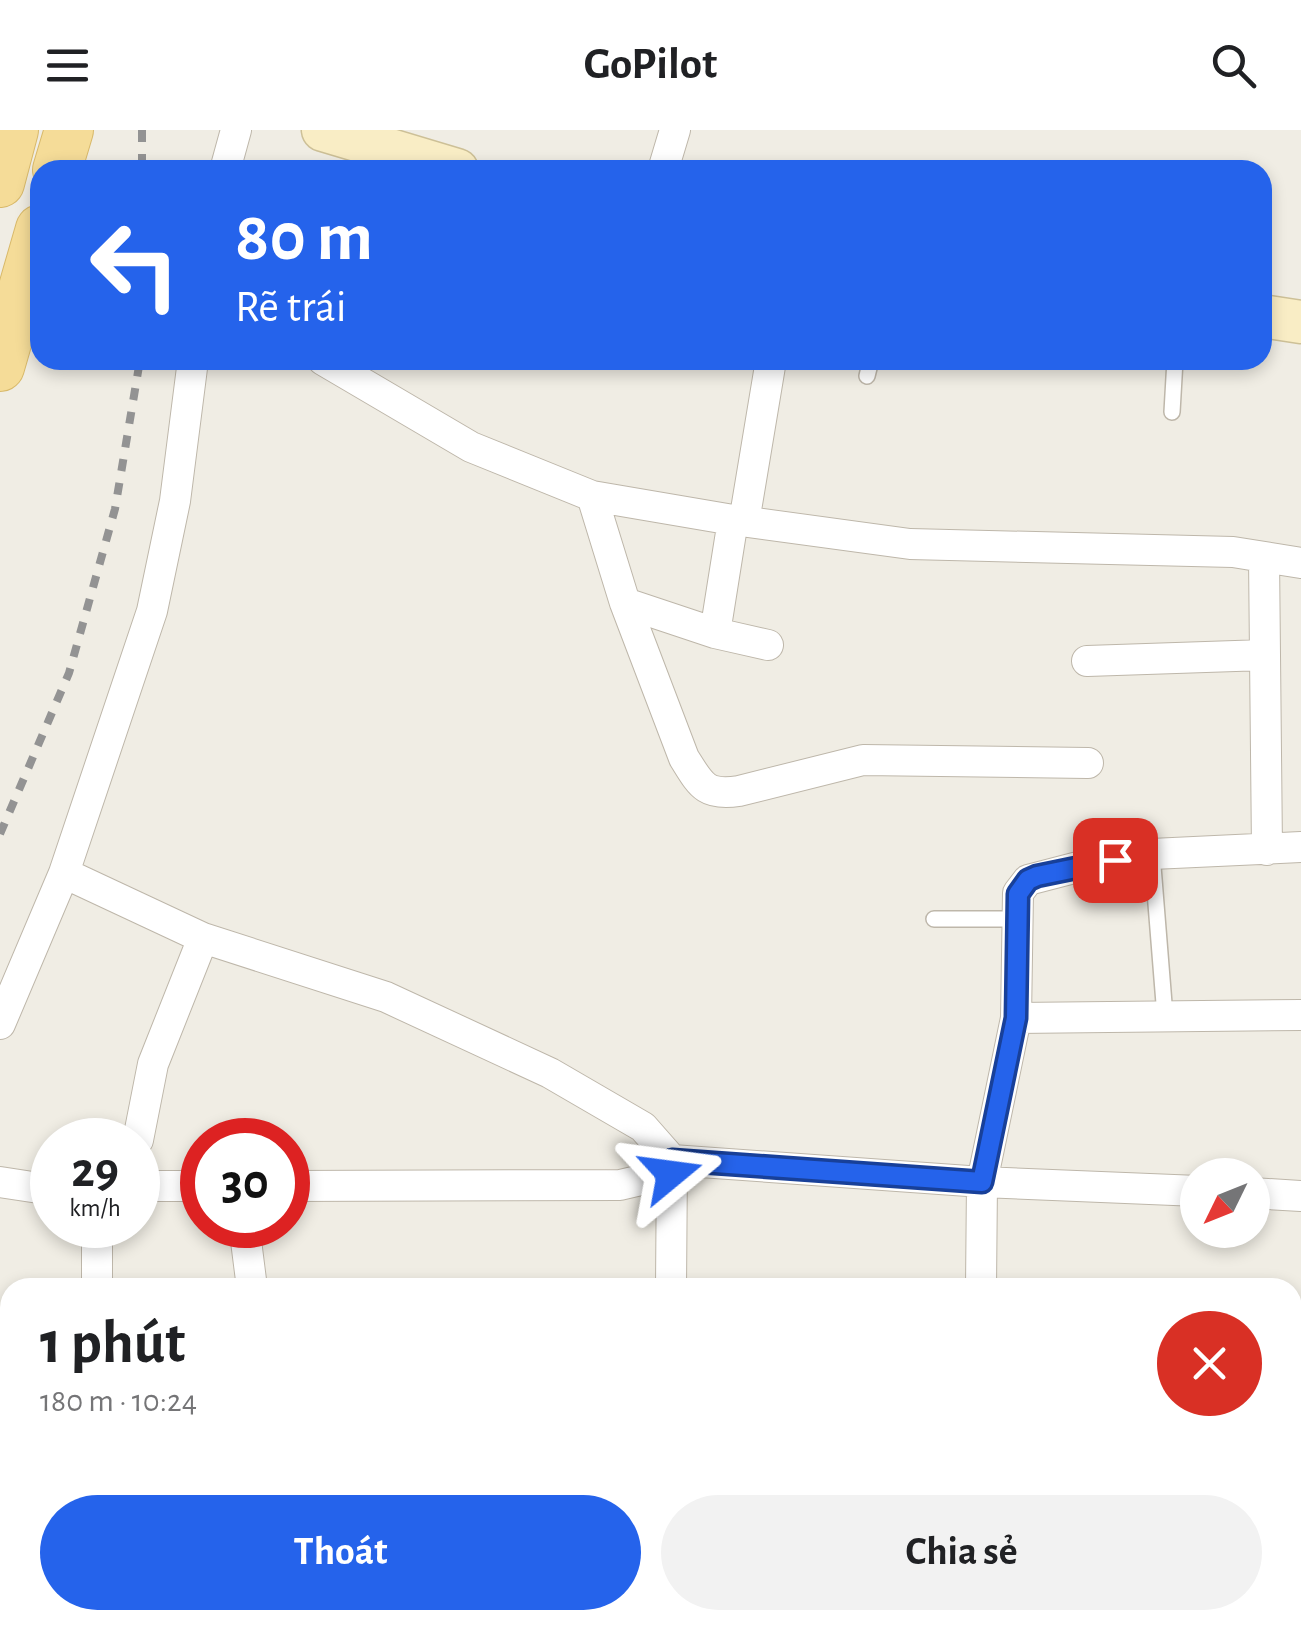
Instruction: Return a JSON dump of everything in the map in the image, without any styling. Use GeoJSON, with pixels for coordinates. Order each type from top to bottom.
{"type":"FeatureCollection","features":[{"type":"Feature","properties":{"kind":"main road"},"geometry":{"type":"LineString","coordinates":[[0,183],[14,130]]}},
{"type":"Feature","properties":{"kind":"main road"},"geometry":{"type":"LineString","coordinates":[[60,160],[69,130]]}},
{"type":"Feature","properties":{"kind":"main road"},"geometry":{"type":"LineString","coordinates":[[0,367],[30,264]]}},
{"type":"Feature","properties":{"kind":"street"},"geometry":{"type":"LineString","coordinates":[[228,160],[236,130]]}},
{"type":"Feature","properties":{"kind":"street"},"geometry":{"type":"LineString","coordinates":[[323,130],[423,160]]}},
{"type":"Feature","properties":{"kind":"street"},"geometry":{"type":"LineString","coordinates":[[666,160],[675,130]]}},
{"type":"Feature","properties":{"kind":"street"},"geometry":{"type":"LineString","coordinates":[[1272,318],[1301,322]]}},
{"type":"Feature","properties":{"kind":"street"},"geometry":{"type":"LineString","coordinates":[[0,1024],[64,873],[152,611],[175,501],[192,370]]}},
{"type":"Feature","properties":{"kind":"street"},"geometry":{"type":"LineString","coordinates":[[340,370],[472,448],[592,496],[910,544],[1233,552],[1301,562]]}},
{"type":"Feature","properties":{"kind":"street"},"geometry":{"type":"LineString","coordinates":[[715,633],[769,370]]}},
{"type":"Feature","properties":{"kind":"street"},"geometry":{"type":"LineString","coordinates":[[592,496],[625,603],[684,758],[709,790],[718,794],[863,760],[1088,763]]}},
{"type":"Feature","properties":{"kind":"street"},"geometry":{"type":"LineString","coordinates":[[1264,557],[1267,850]]}},
{"type":"Feature","properties":{"kind":"street"},"geometry":{"type":"LineString","coordinates":[[625,603],[715,633],[768,645]]}},
{"type":"Feature","properties":{"kind":"street"},"geometry":{"type":"LineString","coordinates":[[1087,661],[1265,655]]}},
{"type":"Feature","properties":{"kind":"street"},"geometry":{"type":"LineString","coordinates":[[981,1278],[982,1182],[1016,1018],[1018,894],[1028,880],[1152,854],[1267,850],[1300,853]]}},
{"type":"Feature","properties":{"kind":"street"},"geometry":{"type":"LineString","coordinates":[[64,873],[203,938],[386,997],[550,1073],[643,1127],[672,1167],[671,1278]]}},
{"type":"Feature","properties":{"kind":"street"},"geometry":{"type":"LineString","coordinates":[[142,1118],[153,1064],[203,938]]}},
{"type":"Feature","properties":{"kind":"street"},"geometry":{"type":"LineString","coordinates":[[1016,1018],[1301,1015]]}},
{"type":"Feature","properties":{"kind":"street"},"geometry":{"type":"LineString","coordinates":[[310,1186],[620,1185],[672,1167],[1180,1190]]}},
{"type":"Feature","properties":{"kind":"street"},"geometry":{"type":"LineString","coordinates":[[0,1182],[30,1187]]}},
{"type":"Feature","properties":{"kind":"street"},"geometry":{"type":"LineString","coordinates":[[1270,1195],[1301,1196]]}},
{"type":"Feature","properties":{"kind":"street"},"geometry":{"type":"LineString","coordinates":[[96,1278],[97,1248]]}},
{"type":"Feature","properties":{"kind":"street"},"geometry":{"type":"LineString","coordinates":[[247,1248],[251,1278]]}},
{"type":"Feature","properties":{"kind":"lane"},"geometry":{"type":"LineString","coordinates":[[1172,412],[1174,370]]}},
{"type":"Feature","properties":{"kind":"lane"},"geometry":{"type":"LineString","coordinates":[[1152,854],[1165,1016]]}},
{"type":"Feature","properties":{"kind":"lane"},"geometry":{"type":"LineString","coordinates":[[934,919],[1018,919]]}},
{"type":"Feature","properties":{"kind":"railway"},"geometry":{"type":"LineString","coordinates":[[142,130],[142,160]]}},
{"type":"Feature","properties":{"kind":"railway"},"geometry":{"type":"LineString","coordinates":[[0,834],[69,673],[115,509],[138,370]]}},
{"type":"Feature","properties":{"kind":"route"},"geometry":{"type":"LineString","coordinates":[[671,1174],[672,1160],[982,1182],[1016,1018],[1018,894],[1028,880],[1037,876],[1115,860]]}}]}
